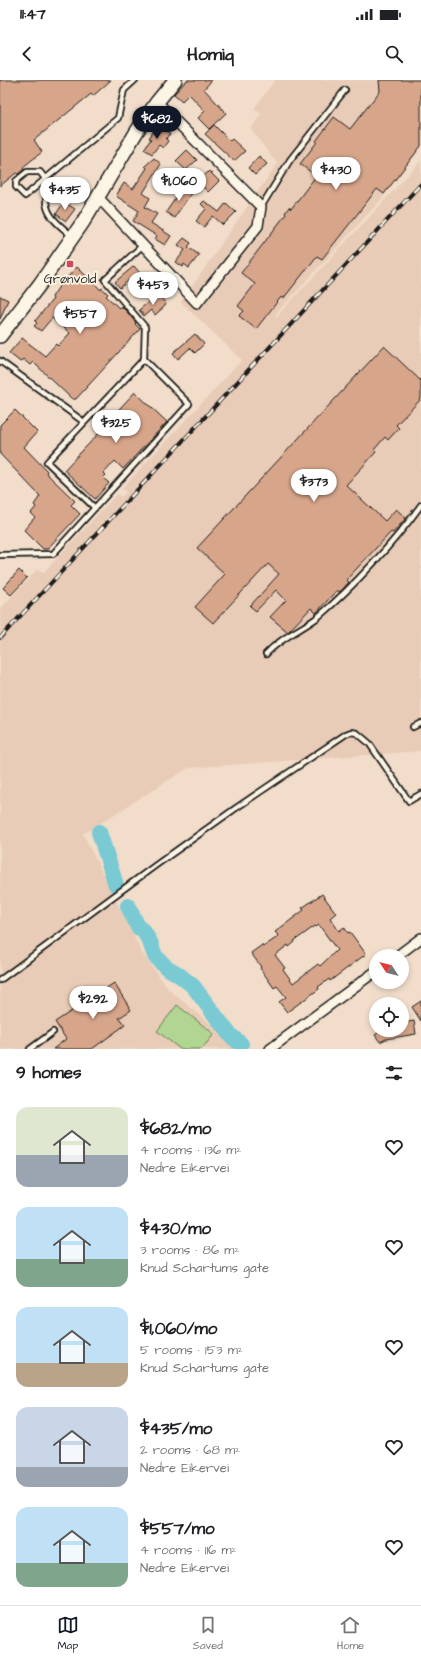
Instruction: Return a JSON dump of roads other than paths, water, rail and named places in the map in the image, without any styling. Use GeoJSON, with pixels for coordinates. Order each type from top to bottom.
{"type":"FeatureCollection","features":[{"type":"Feature","properties":{"kind":"main road"},"geometry":{"type":"LineString","coordinates":[[0,336],[40,284],[98,197],[137,131],[157,102],[175,80]]}},
{"type":"Feature","properties":{"kind":"street"},"geometry":{"type":"LineString","coordinates":[[98,197],[197,303],[258,226],[261,207],[157,102]]}},
{"type":"Feature","properties":{"kind":"street"},"geometry":{"type":"LineString","coordinates":[[406,949],[421,938]]}},
{"type":"Feature","properties":{"kind":"street"},"geometry":{"type":"LineString","coordinates":[[270,1049],[369,976]]}},
{"type":"Feature","properties":{"kind":"lane"},"geometry":{"type":"LineString","coordinates":[[72,237],[51,216],[46,206],[48,184],[46,179],[40,172],[27,172],[16,181],[16,187],[25,196],[46,179],[118,118],[124,90],[135,80]]}},
{"type":"Feature","properties":{"kind":"lane"},"geometry":{"type":"LineString","coordinates":[[261,207],[290,160],[345,90]]}},
{"type":"Feature","properties":{"kind":"lane"},"geometry":{"type":"LineString","coordinates":[[95,508],[47,462],[144,359],[145,327],[105,280],[143,245]]}},
{"type":"Feature","properties":{"kind":"lane"},"geometry":{"type":"LineString","coordinates":[[0,555],[53,554],[189,404],[144,359]]}},
{"type":"Feature","properties":{"kind":"lane"},"geometry":{"type":"LineString","coordinates":[[0,361],[84,422]]}},
{"type":"Feature","properties":{"kind":"lane"},"geometry":{"type":"LineString","coordinates":[[266,654],[277,644],[301,629],[339,597],[396,536],[421,505]]}},
{"type":"Feature","properties":{"kind":"lane"},"geometry":{"type":"LineString","coordinates":[[413,727],[421,723]]}},
{"type":"Feature","properties":{"kind":"lane"},"geometry":{"type":"LineString","coordinates":[[0,980],[236,808],[346,734],[351,732],[357,733],[369,743],[409,801],[421,794]]}},
{"type":"Feature","properties":{"kind":"lane"},"geometry":{"type":"LineString","coordinates":[[30,1049],[53,1032]]}},
{"type":"Feature","properties":{"kind":"waterway"},"geometry":{"type":"LineString","coordinates":[[99,832],[116,885]]}},
{"type":"Feature","properties":{"kind":"waterway"},"geometry":{"type":"LineString","coordinates":[[128,906],[138,927],[144,932],[150,942],[155,956],[166,967],[193,986],[230,1035],[241,1044]]}},
{"type":"Feature","properties":{"kind":"railway"},"geometry":{"type":"LineString","coordinates":[[0,638],[421,184]]}},
{"type":"Feature","properties":{"kind":"place","name":"Grønvold"},"geometry":{"type":"Point","coordinates":[70,264]}}]}
